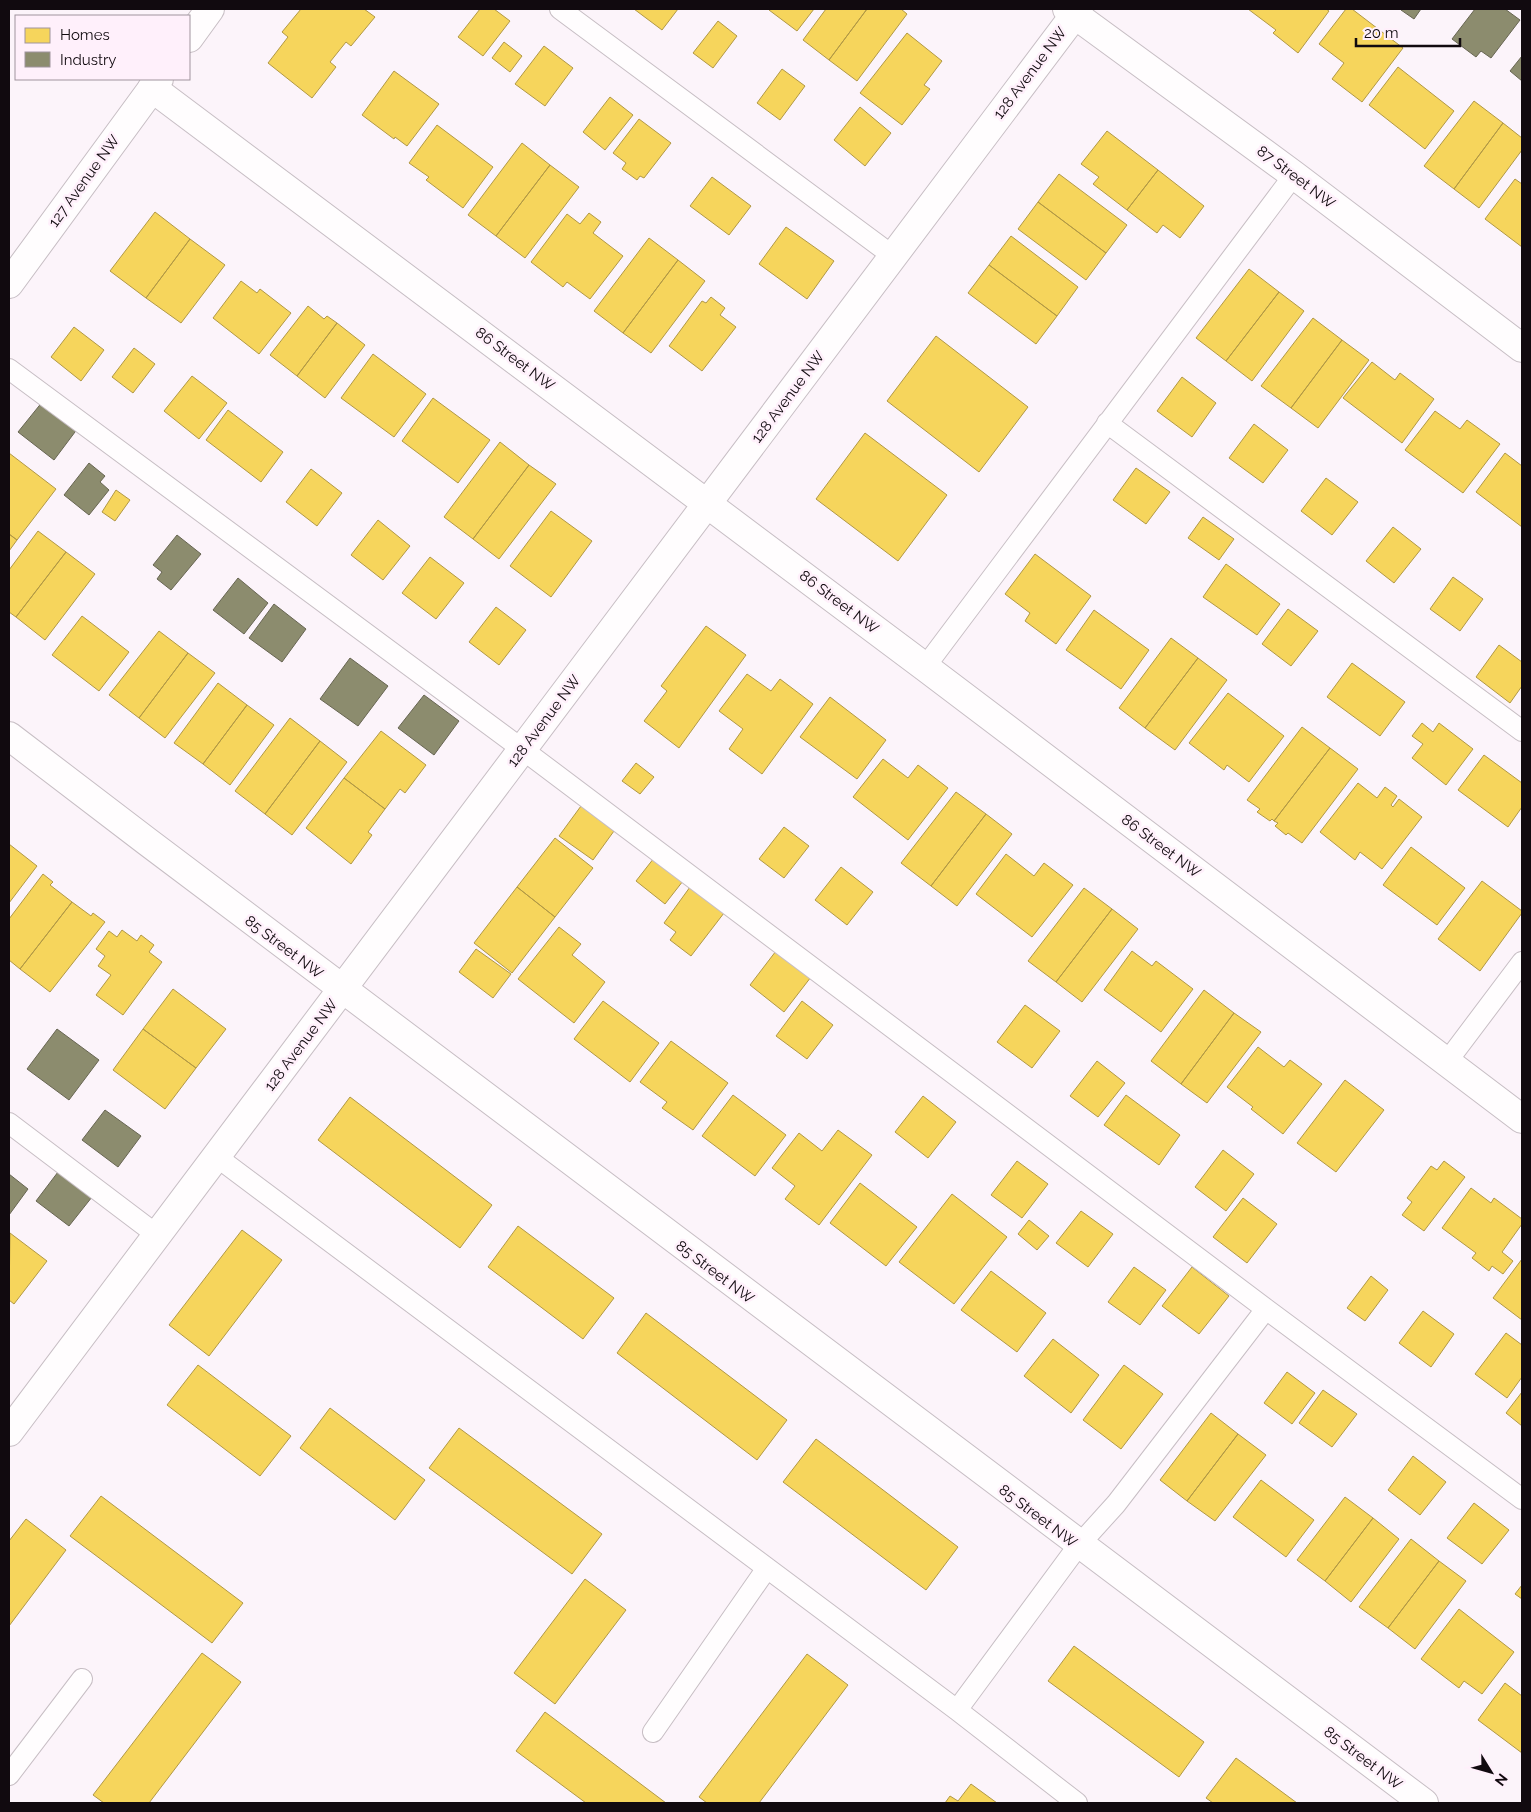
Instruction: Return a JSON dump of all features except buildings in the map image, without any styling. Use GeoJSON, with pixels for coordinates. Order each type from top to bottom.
{"type":"FeatureCollection","features":[{"type":"Feature","properties":{"kind":"street"},"geometry":{"type":"LineString","coordinates":[[190,37],[210,9]]}},
{"type":"Feature","properties":{"kind":"street","name":"128 Avenue NW"},"geometry":{"type":"LineString","coordinates":[[9,1432],[708,504],[1073,11]]}},
{"type":"Feature","properties":{"kind":"street","name":"87 Street NW"},"geometry":{"type":"LineString","coordinates":[[1073,11],[1522,348]]}},
{"type":"Feature","properties":{"kind":"street","name":"127 Avenue NW"},"geometry":{"type":"LineString","coordinates":[[9,284],[156,83]]}},
{"type":"Feature","properties":{"kind":"street","name":"86 Street NW"},"geometry":{"type":"LineString","coordinates":[[156,83],[708,504],[1522,1120]]}},
{"type":"Feature","properties":{"kind":"street","name":"85 Street NW"},"geometry":{"type":"LineString","coordinates":[[9,736],[341,990],[1078,1546],[1424,1803]]}},
{"type":"Feature","properties":{"kind":"lane"},"geometry":{"type":"LineString","coordinates":[[560,9],[893,256]]}},
{"type":"Feature","properties":{"kind":"lane"},"geometry":{"type":"LineString","coordinates":[[925,667],[1294,175]]}},
{"type":"Feature","properties":{"kind":"lane"},"geometry":{"type":"LineString","coordinates":[[9,369],[522,749],[1266,1309],[1522,1499]]}},
{"type":"Feature","properties":{"kind":"lane"},"geometry":{"type":"LineString","coordinates":[[1108,424],[1522,731]]}},
{"type":"Feature","properties":{"kind":"lane"},"geometry":{"type":"LineString","coordinates":[[1446,1063],[1522,962]]}},
{"type":"Feature","properties":{"kind":"lane"},"geometry":{"type":"LineString","coordinates":[[9,1123],[157,1235]]}},
{"type":"Feature","properties":{"kind":"lane"},"geometry":{"type":"LineString","coordinates":[[217,1157],[767,1568],[1077,1803]]}},
{"type":"Feature","properties":{"kind":"lane"},"geometry":{"type":"LineString","coordinates":[[956,1710],[1078,1546],[1116,1504],[1266,1309]]}},
{"type":"Feature","properties":{"kind":"lane"},"geometry":{"type":"LineString","coordinates":[[653,1732],[767,1568]]}},
{"type":"Feature","properties":{"kind":"lane"},"geometry":{"type":"LineString","coordinates":[[9,1775],[82,1679]]}}]}
